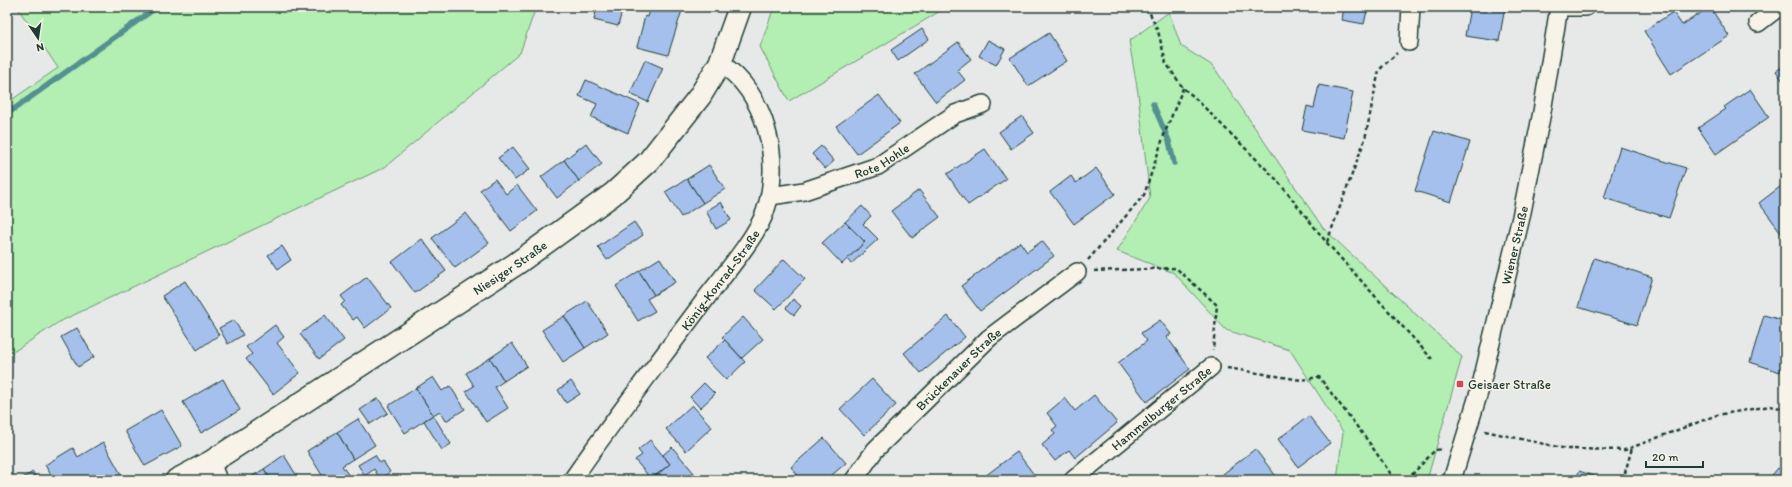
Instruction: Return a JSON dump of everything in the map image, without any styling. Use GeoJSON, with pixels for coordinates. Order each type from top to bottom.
{"type":"FeatureCollection","features":[{"type":"Feature","properties":{"kind":"main road","name":"Niesiger Straße"},"geometry":{"type":"LineString","coordinates":[[177,480],[214,471],[516,264],[613,194],[649,161],[700,96],[720,63],[740,7]]}},
{"type":"Feature","properties":{"kind":"street"},"geometry":{"type":"LineString","coordinates":[[1409,42],[1411,7]]}},
{"type":"Feature","properties":{"kind":"street"},"geometry":{"type":"LineString","coordinates":[[1559,7],[1586,7]]}},
{"type":"Feature","properties":{"kind":"street","name":"Wiener Straße"},"geometry":{"type":"LineString","coordinates":[[1452,480],[1469,428],[1521,217],[1542,112],[1559,7]]}},
{"type":"Feature","properties":{"kind":"street"},"geometry":{"type":"LineString","coordinates":[[1758,23],[1779,7]]}},
{"type":"Feature","properties":{"kind":"street","name":"König-Konrad-Straße"},"geometry":{"type":"LineString","coordinates":[[572,480],[597,444],[749,240],[765,214],[770,196],[772,176],[770,151],[762,115],[747,87],[732,71],[720,63]]}},
{"type":"Feature","properties":{"kind":"street","name":"Rote Hohle"},"geometry":{"type":"LineString","coordinates":[[770,196],[804,191],[878,166],[955,114],[983,104]]}},
{"type":"Feature","properties":{"kind":"street","name":"Brückenauer Straße"},"geometry":{"type":"LineString","coordinates":[[854,480],[875,450],[989,338],[1077,272]]}},
{"type":"Feature","properties":{"kind":"street","name":"Hammelburger Straße"},"geometry":{"type":"LineString","coordinates":[[1074,480],[1211,367]]}},
{"type":"Feature","properties":{"kind":"path"},"geometry":{"type":"LineString","coordinates":[[1147,7],[1158,31],[1166,63],[1183,88],[1193,96],[1277,180],[1327,243],[1432,359]]}},
{"type":"Feature","properties":{"kind":"path"},"geometry":{"type":"LineString","coordinates":[[1327,243],[1365,140],[1379,70],[1409,42]]}},
{"type":"Feature","properties":{"kind":"path"},"geometry":{"type":"LineString","coordinates":[[1077,272],[1144,195],[1164,135],[1183,88]]}},
{"type":"Feature","properties":{"kind":"path","name":"Hammelburger Straße"},"geometry":{"type":"LineString","coordinates":[[1077,272],[1176,268],[1217,305],[1211,367]]}},
{"type":"Feature","properties":{"kind":"path"},"geometry":{"type":"LineString","coordinates":[[1234,368],[1301,380],[1319,377],[1368,441],[1395,480]]}},
{"type":"Feature","properties":{"kind":"path"},"geometry":{"type":"LineString","coordinates":[[1469,428],[1567,449],[1626,450],[1717,415],[1770,406],[1785,409]]}},
{"type":"Feature","properties":{"kind":"path"},"geometry":{"type":"LineString","coordinates":[[1623,480],[1632,448]]}},
{"type":"Feature","properties":{"kind":"path"},"geometry":{"type":"LineString","coordinates":[[1407,480],[1436,450]]}},
{"type":"Feature","properties":{"kind":"green space"},"geometry":{"type":"Polygon","coordinates":[[[17,7],[536,7],[520,53],[385,167],[59,322],[7,356],[7,103],[58,68],[17,7]]]}},
{"type":"Feature","properties":{"kind":"green space"},"geometry":{"type":"Polygon","coordinates":[[[774,7],[947,7],[789,101],[760,47],[774,7]]]}},
{"type":"Feature","properties":{"kind":"green space"},"geometry":{"type":"Polygon","coordinates":[[[1169,12],[1181,46],[1213,66],[1323,228],[1462,357],[1427,480],[1337,480],[1343,432],[1290,350],[1226,330],[1174,273],[1117,251],[1150,198],[1138,93],[1129,41],[1169,12]]]}},
{"type":"Feature","properties":{"kind":"building"},"geometry":{"type":"Polygon","coordinates":[[[597,7],[608,7],[622,11],[618,26],[594,20],[597,7]]]}},
{"type":"Feature","properties":{"kind":"building"},"geometry":{"type":"Polygon","coordinates":[[[651,7],[683,7],[668,55],[637,47],[645,16],[648,17],[651,7]]]}},
{"type":"Feature","properties":{"kind":"building"},"geometry":{"type":"Polygon","coordinates":[[[1344,7],[1368,7],[1364,24],[1342,20],[1344,7]]]}},
{"type":"Feature","properties":{"kind":"building"},"geometry":{"type":"Polygon","coordinates":[[[1470,7],[1505,7],[1499,41],[1465,36],[1470,7]]]}},
{"type":"Feature","properties":{"kind":"building"},"geometry":{"type":"Polygon","coordinates":[[[1710,7],[1729,36],[1671,74],[1644,31],[1673,12],[1682,25],[1710,7]]]}},
{"type":"Feature","properties":{"kind":"building"},"geometry":{"type":"Polygon","coordinates":[[[922,29],[929,39],[898,61],[891,50],[922,29]]]}},
{"type":"Feature","properties":{"kind":"building"},"geometry":{"type":"Polygon","coordinates":[[[1049,33],[1067,61],[1028,86],[1010,58],[1049,33]]]}},
{"type":"Feature","properties":{"kind":"building"},"geometry":{"type":"Polygon","coordinates":[[[988,40],[1005,49],[996,65],[979,56],[988,40]]]}},
{"type":"Feature","properties":{"kind":"building"},"geometry":{"type":"Polygon","coordinates":[[[958,42],[971,59],[957,70],[965,80],[936,102],[915,74],[958,42]]]}},
{"type":"Feature","properties":{"kind":"building"},"geometry":{"type":"Polygon","coordinates":[[[645,60],[663,68],[648,102],[630,94],[645,60]]]}},
{"type":"Feature","properties":{"kind":"building"},"geometry":{"type":"Polygon","coordinates":[[[1785,65],[1785,84],[1776,71],[1785,65]]]}},
{"type":"Feature","properties":{"kind":"building"},"geometry":{"type":"Polygon","coordinates":[[[586,80],[640,104],[628,133],[591,117],[597,104],[579,96],[586,80]]]}},
{"type":"Feature","properties":{"kind":"building"},"geometry":{"type":"Polygon","coordinates":[[[1319,85],[1353,92],[1344,138],[1302,130],[1307,106],[1314,108],[1319,85]]]}},
{"type":"Feature","properties":{"kind":"building"},"geometry":{"type":"Polygon","coordinates":[[[1750,89],[1769,117],[1716,154],[1698,128],[1726,109],[1724,107],[1750,89]]]}},
{"type":"Feature","properties":{"kind":"building"},"geometry":{"type":"Polygon","coordinates":[[[879,95],[900,123],[857,154],[836,126],[879,95]]]}},
{"type":"Feature","properties":{"kind":"building"},"geometry":{"type":"Polygon","coordinates":[[[1022,116],[1034,133],[1011,149],[999,132],[1022,116]]]}},
{"type":"Feature","properties":{"kind":"building"},"geometry":{"type":"Polygon","coordinates":[[[1434,131],[1470,142],[1451,202],[1415,191],[1434,131]]]}},
{"type":"Feature","properties":{"kind":"building"},"geometry":{"type":"Polygon","coordinates":[[[586,143],[602,164],[579,181],[564,160],[586,143]]]}},
{"type":"Feature","properties":{"kind":"building"},"geometry":{"type":"Polygon","coordinates":[[[821,146],[834,161],[825,169],[812,154],[821,146]]]}},
{"type":"Feature","properties":{"kind":"building"},"geometry":{"type":"Polygon","coordinates":[[[513,147],[530,169],[515,180],[498,158],[513,147]]]}},
{"type":"Feature","properties":{"kind":"building"},"geometry":{"type":"Polygon","coordinates":[[[1620,147],[1686,168],[1669,218],[1604,198],[1620,147]]]}},
{"type":"Feature","properties":{"kind":"building"},"geometry":{"type":"Polygon","coordinates":[[[985,149],[1006,179],[968,205],[947,174],[985,149]]]}},
{"type":"Feature","properties":{"kind":"building"},"geometry":{"type":"Polygon","coordinates":[[[564,160],[579,181],[557,198],[541,177],[564,160]]]}},
{"type":"Feature","properties":{"kind":"building"},"geometry":{"type":"Polygon","coordinates":[[[709,165],[725,189],[703,203],[687,179],[709,165]]]}},
{"type":"Feature","properties":{"kind":"building"},"geometry":{"type":"Polygon","coordinates":[[[1096,168],[1115,194],[1074,224],[1050,192],[1071,176],[1076,183],[1096,168]]]}},
{"type":"Feature","properties":{"kind":"building"},"geometry":{"type":"Polygon","coordinates":[[[495,179],[506,194],[517,185],[537,211],[511,231],[480,190],[495,179]]]}},
{"type":"Feature","properties":{"kind":"building"},"geometry":{"type":"Polygon","coordinates":[[[687,179],[703,203],[681,217],[665,192],[687,179]]]}},
{"type":"Feature","properties":{"kind":"building"},"geometry":{"type":"Polygon","coordinates":[[[1785,183],[1785,234],[1783,235],[1759,203],[1785,183]]]}},
{"type":"Feature","properties":{"kind":"building"},"geometry":{"type":"Polygon","coordinates":[[[919,190],[940,217],[912,238],[891,211],[919,190]]]}},
{"type":"Feature","properties":{"kind":"building"},"geometry":{"type":"Polygon","coordinates":[[[721,202],[731,220],[716,229],[706,211],[721,202]]]}},
{"type":"Feature","properties":{"kind":"building"},"geometry":{"type":"Polygon","coordinates":[[[862,206],[871,216],[863,224],[878,239],[851,264],[847,259],[865,242],[845,222],[862,206]]]}},
{"type":"Feature","properties":{"kind":"building"},"geometry":{"type":"Polygon","coordinates":[[[466,213],[489,243],[455,268],[432,238],[466,213]]]}},
{"type":"Feature","properties":{"kind":"building"},"geometry":{"type":"Polygon","coordinates":[[[634,222],[643,235],[607,260],[598,247],[634,222]]]}},
{"type":"Feature","properties":{"kind":"building"},"geometry":{"type":"Polygon","coordinates":[[[845,222],[865,242],[842,264],[822,243],[845,222]]]}},
{"type":"Feature","properties":{"kind":"building"},"geometry":{"type":"Polygon","coordinates":[[[422,239],[446,271],[415,293],[392,262],[422,239]]]}},
{"type":"Feature","properties":{"kind":"building"},"geometry":{"type":"Polygon","coordinates":[[[1042,241],[1054,256],[980,311],[961,286],[1020,242],[1027,252],[1042,241]]]}},
{"type":"Feature","properties":{"kind":"building"},"geometry":{"type":"Polygon","coordinates":[[[282,246],[291,260],[278,269],[268,255],[282,246]]]}},
{"type":"Feature","properties":{"kind":"building"},"geometry":{"type":"Polygon","coordinates":[[[660,258],[675,282],[654,295],[639,271],[660,258]]]}},
{"type":"Feature","properties":{"kind":"building"},"geometry":{"type":"Polygon","coordinates":[[[1594,258],[1652,277],[1637,325],[1578,307],[1594,258]]]}},
{"type":"Feature","properties":{"kind":"building"},"geometry":{"type":"Polygon","coordinates":[[[784,259],[805,279],[776,309],[755,290],[784,259]]]}},
{"type":"Feature","properties":{"kind":"building"},"geometry":{"type":"Polygon","coordinates":[[[639,271],[654,295],[647,299],[655,311],[638,321],[616,286],[639,271]]]}},
{"type":"Feature","properties":{"kind":"building"},"geometry":{"type":"Polygon","coordinates":[[[367,277],[391,308],[365,328],[357,317],[353,320],[341,305],[345,301],[341,296],[367,277]]]}},
{"type":"Feature","properties":{"kind":"building"},"geometry":{"type":"Polygon","coordinates":[[[185,281],[219,335],[197,350],[162,296],[185,281]]]}},
{"type":"Feature","properties":{"kind":"building"},"geometry":{"type":"Polygon","coordinates":[[[793,299],[801,306],[794,315],[786,308],[793,299]]]}},
{"type":"Feature","properties":{"kind":"building"},"geometry":{"type":"Polygon","coordinates":[[[587,301],[608,333],[585,348],[564,316],[587,301]]]}},
{"type":"Feature","properties":{"kind":"building"},"geometry":{"type":"Polygon","coordinates":[[[325,315],[344,340],[319,359],[300,334],[325,315]]]}},
{"type":"Feature","properties":{"kind":"building"},"geometry":{"type":"Polygon","coordinates":[[[1764,315],[1785,321],[1785,357],[1780,372],[1750,362],[1764,315]]]}},
{"type":"Feature","properties":{"kind":"building"},"geometry":{"type":"Polygon","coordinates":[[[564,316],[585,348],[563,362],[542,330],[564,316]]]}},
{"type":"Feature","properties":{"kind":"building"},"geometry":{"type":"Polygon","coordinates":[[[948,316],[965,337],[921,373],[904,353],[948,316]]]}},
{"type":"Feature","properties":{"kind":"building"},"geometry":{"type":"Polygon","coordinates":[[[743,317],[763,339],[742,358],[722,337],[743,317]]]}},
{"type":"Feature","properties":{"kind":"building"},"geometry":{"type":"Polygon","coordinates":[[[234,320],[243,335],[228,344],[219,328],[234,320]]]}},
{"type":"Feature","properties":{"kind":"building"},"geometry":{"type":"Polygon","coordinates":[[[1160,320],[1171,334],[1167,337],[1190,369],[1147,402],[1118,363],[1147,341],[1141,333],[1160,320]]]}},
{"type":"Feature","properties":{"kind":"building"},"geometry":{"type":"Polygon","coordinates":[[[275,325],[284,337],[277,343],[300,373],[273,394],[246,359],[252,354],[246,347],[275,325]]]}},
{"type":"Feature","properties":{"kind":"building"},"geometry":{"type":"Polygon","coordinates":[[[77,328],[94,357],[78,367],[61,337],[77,328]]]}},
{"type":"Feature","properties":{"kind":"building"},"geometry":{"type":"Polygon","coordinates":[[[725,340],[745,362],[726,380],[705,358],[725,340]]]}},
{"type":"Feature","properties":{"kind":"building"},"geometry":{"type":"Polygon","coordinates":[[[512,343],[527,366],[504,381],[490,358],[512,343]]]}},
{"type":"Feature","properties":{"kind":"building"},"geometry":{"type":"Polygon","coordinates":[[[490,358],[504,381],[495,387],[508,408],[486,422],[466,391],[474,386],[466,373],[490,358]]]}},
{"type":"Feature","properties":{"kind":"building"},"geometry":{"type":"Polygon","coordinates":[[[433,377],[442,391],[450,386],[465,409],[446,421],[440,411],[433,415],[416,388],[433,377]]]}},
{"type":"Feature","properties":{"kind":"building"},"geometry":{"type":"Polygon","coordinates":[[[223,379],[240,410],[201,433],[183,402],[223,379]]]}},
{"type":"Feature","properties":{"kind":"building"},"geometry":{"type":"Polygon","coordinates":[[[872,379],[896,405],[864,435],[840,409],[872,379]]]}},
{"type":"Feature","properties":{"kind":"building"},"geometry":{"type":"Polygon","coordinates":[[[571,381],[580,394],[566,403],[558,390],[571,381]]]}},
{"type":"Feature","properties":{"kind":"building"},"geometry":{"type":"Polygon","coordinates":[[[704,383],[715,394],[700,408],[690,397],[704,383]]]}},
{"type":"Feature","properties":{"kind":"building"},"geometry":{"type":"Polygon","coordinates":[[[416,388],[433,415],[405,433],[388,406],[416,388]]]}},
{"type":"Feature","properties":{"kind":"building"},"geometry":{"type":"Polygon","coordinates":[[[1094,395],[1117,423],[1075,458],[1069,450],[1055,461],[1042,445],[1055,434],[1052,430],[1057,426],[1047,413],[1065,398],[1075,411],[1094,395]]]}},
{"type":"Feature","properties":{"kind":"building"},"geometry":{"type":"Polygon","coordinates":[[[378,398],[388,413],[370,424],[360,410],[378,398]]]}},
{"type":"Feature","properties":{"kind":"building"},"geometry":{"type":"Polygon","coordinates":[[[692,405],[712,427],[686,451],[666,429],[692,405]]]}},
{"type":"Feature","properties":{"kind":"building"},"geometry":{"type":"Polygon","coordinates":[[[161,410],[182,446],[145,466],[125,431],[161,410]]]}},
{"type":"Feature","properties":{"kind":"building"},"geometry":{"type":"Polygon","coordinates":[[[433,415],[451,444],[442,450],[424,421],[433,415]]]}},
{"type":"Feature","properties":{"kind":"building"},"geometry":{"type":"Polygon","coordinates":[[[1309,416],[1330,443],[1298,467],[1278,439],[1309,416]]]}},
{"type":"Feature","properties":{"kind":"building"},"geometry":{"type":"Polygon","coordinates":[[[358,419],[375,445],[353,459],[337,432],[358,419]]]}},
{"type":"Feature","properties":{"kind":"building"},"geometry":{"type":"Polygon","coordinates":[[[337,432],[353,459],[342,466],[350,477],[345,480],[325,480],[307,451],[337,432]]]}},
{"type":"Feature","properties":{"kind":"building"},"geometry":{"type":"Polygon","coordinates":[[[824,438],[846,463],[826,480],[802,480],[791,467],[824,438]]]}},
{"type":"Feature","properties":{"kind":"building"},"geometry":{"type":"Polygon","coordinates":[[[650,440],[670,464],[651,479],[635,460],[642,455],[638,450],[650,440]]]}},
{"type":"Feature","properties":{"kind":"building"},"geometry":{"type":"Polygon","coordinates":[[[103,442],[122,476],[116,480],[54,480],[45,465],[73,448],[78,457],[103,442]]]}},
{"type":"Feature","properties":{"kind":"building"},"geometry":{"type":"Polygon","coordinates":[[[672,447],[694,473],[685,480],[651,480],[670,464],[663,455],[672,447]]]}},
{"type":"Feature","properties":{"kind":"building"},"geometry":{"type":"Polygon","coordinates":[[[1255,449],[1279,480],[1227,480],[1223,474],[1255,449]]]}},
{"type":"Feature","properties":{"kind":"building"},"geometry":{"type":"Polygon","coordinates":[[[1017,452],[1038,480],[981,479],[1017,452]]]}},
{"type":"Feature","properties":{"kind":"building"},"geometry":{"type":"Polygon","coordinates":[[[284,455],[298,478],[294,480],[271,480],[264,469],[284,455]]]}},
{"type":"Feature","properties":{"kind":"building"},"geometry":{"type":"Polygon","coordinates":[[[375,455],[380,463],[383,461],[390,472],[380,479],[374,469],[365,476],[358,465],[375,455]]]}},
{"type":"Feature","properties":{"kind":"building"},"geometry":{"type":"Polygon","coordinates":[[[1778,468],[1785,473],[1785,480],[1768,480],[1778,468]]]}},
{"type":"Feature","properties":{"kind":"building"},"geometry":{"type":"Polygon","coordinates":[[[264,469],[271,480],[246,480],[264,469]]]}},
{"type":"Feature","properties":{"kind":"building"},"geometry":{"type":"Polygon","coordinates":[[[1579,471],[1606,480],[1576,480],[1579,471]]]}},
{"type":"Feature","properties":{"kind":"building"},"geometry":{"type":"Polygon","coordinates":[[[33,472],[37,480],[19,480],[33,472]]]}},
{"type":"Feature","properties":{"kind":"waterway"},"geometry":{"type":"LineString","coordinates":[[7,114],[157,7]]}},
{"type":"Feature","properties":{"kind":"waterway"},"geometry":{"type":"LineString","coordinates":[[1153,104],[1169,141],[1174,163]]}},
{"type":"Feature","properties":{"kind":"place","name":"Geisaer Straße"},"geometry":{"type":"Point","coordinates":[1460,384]}}]}
